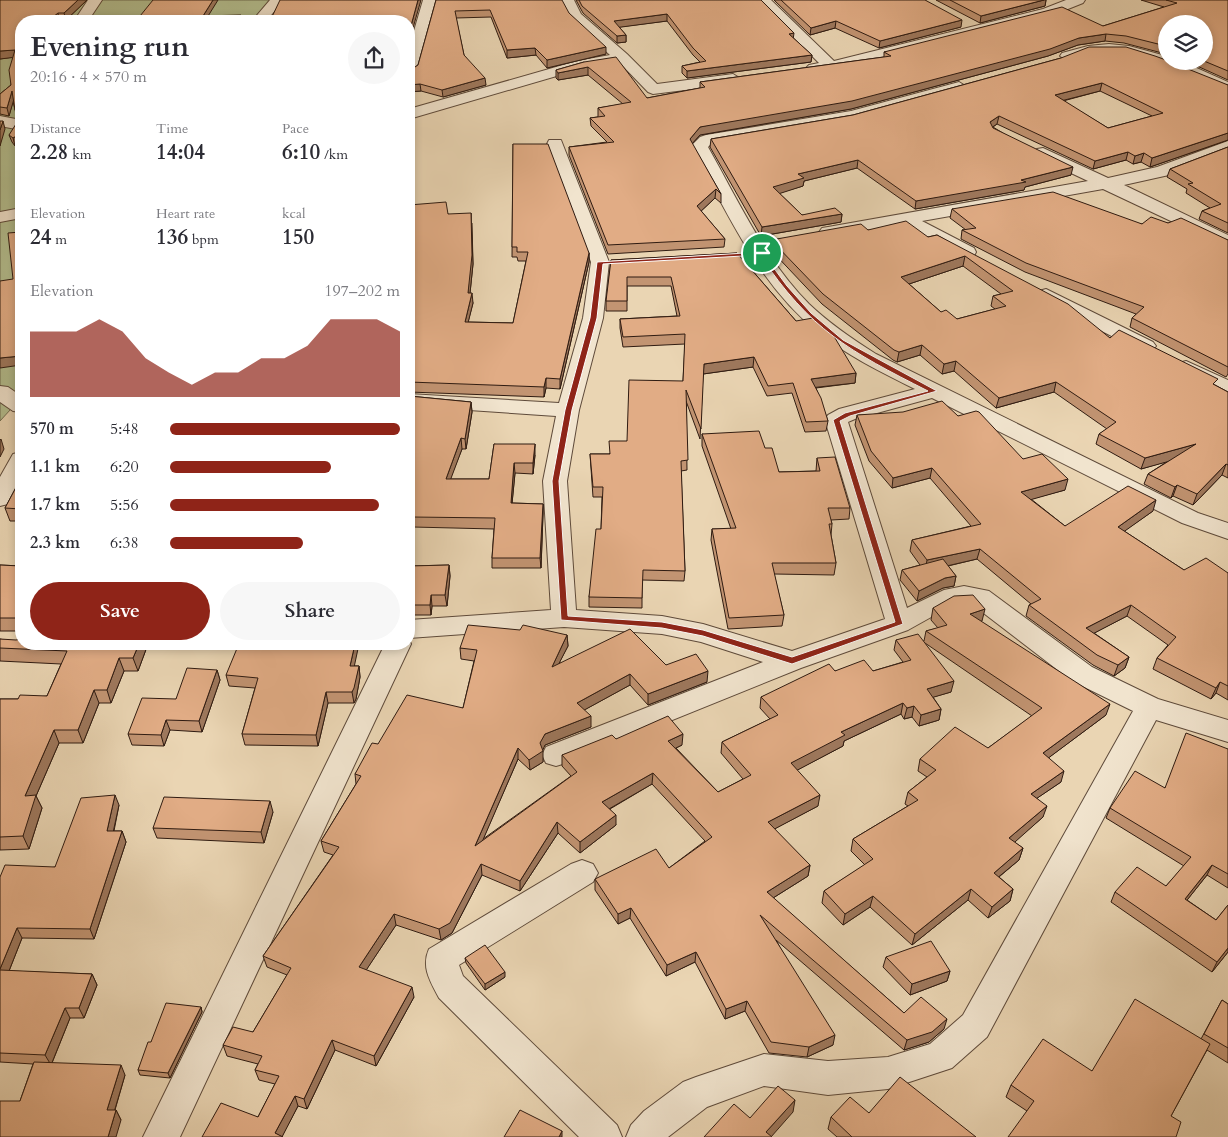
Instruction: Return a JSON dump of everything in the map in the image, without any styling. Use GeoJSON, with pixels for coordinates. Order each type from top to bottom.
{"type":"FeatureCollection","features":[{"type":"Feature","properties":{"kind":"street"},"geometry":{"type":"LineString","coordinates":[[85,15],[95,0]]}},
{"type":"Feature","properties":{"kind":"street"},"geometry":{"type":"LineString","coordinates":[[264,15],[278,0]]}},
{"type":"Feature","properties":{"kind":"street"},"geometry":{"type":"LineString","coordinates":[[415,51],[430,0]]}},
{"type":"Feature","properties":{"kind":"street"},"geometry":{"type":"LineString","coordinates":[[567,0],[575,16],[622,57],[653,89],[752,76]]}},
{"type":"Feature","properties":{"kind":"street"},"geometry":{"type":"LineString","coordinates":[[763,0],[832,66]]}},
{"type":"Feature","properties":{"kind":"street"},"geometry":{"type":"LineString","coordinates":[[802,70],[832,66],[976,28],[1048,12],[1078,0]]}},
{"type":"Feature","properties":{"kind":"street"},"geometry":{"type":"LineString","coordinates":[[959,19],[976,28]]}},
{"type":"Feature","properties":{"kind":"street"},"geometry":{"type":"LineString","coordinates":[[1054,61],[1085,49],[1104,47],[1132,49],[1200,75],[1228,88]]}},
{"type":"Feature","properties":{"kind":"street"},"geometry":{"type":"LineString","coordinates":[[415,112],[582,64],[622,57]]}},
{"type":"Feature","properties":{"kind":"street"},"geometry":{"type":"LineString","coordinates":[[1200,75],[1218,69]]}},
{"type":"Feature","properties":{"kind":"street"},"geometry":{"type":"LineString","coordinates":[[980,81],[852,116],[706,140],[699,146],[784,288],[809,314],[841,341],[869,358],[934,391],[1190,518],[1228,531]]}},
{"type":"Feature","properties":{"kind":"street"},"geometry":{"type":"LineString","coordinates":[[0,121],[15,124]]}},
{"type":"Feature","properties":{"kind":"street"},"geometry":{"type":"LineString","coordinates":[[555,144],[610,262],[568,410],[555,481],[564,618]]}},
{"type":"Feature","properties":{"kind":"street"},"geometry":{"type":"LineString","coordinates":[[1025,144],[1228,242]]}},
{"type":"Feature","properties":{"kind":"street"},"geometry":{"type":"LineString","coordinates":[[811,236],[856,226],[905,219],[1163,171],[1228,146]]}},
{"type":"Feature","properties":{"kind":"street"},"geometry":{"type":"LineString","coordinates":[[0,217],[15,214]]}},
{"type":"Feature","properties":{"kind":"street"},"geometry":{"type":"LineString","coordinates":[[905,219],[980,259]]}},
{"type":"Feature","properties":{"kind":"street"},"geometry":{"type":"LineString","coordinates":[[1030,285],[1228,388]]}},
{"type":"Feature","properties":{"kind":"street"},"geometry":{"type":"LineString","coordinates":[[899,624],[836,420],[848,414],[934,391]]}},
{"type":"Feature","properties":{"kind":"street"},"geometry":{"type":"LineString","coordinates":[[0,392],[15,402]]}},
{"type":"Feature","properties":{"kind":"street"},"geometry":{"type":"LineString","coordinates":[[415,400],[568,410]]}},
{"type":"Feature","properties":{"kind":"street"},"geometry":{"type":"LineString","coordinates":[[0,499],[15,470]]}},
{"type":"Feature","properties":{"kind":"street"},"geometry":{"type":"LineString","coordinates":[[556,755],[792,661],[899,624],[944,599],[964,595],[980,597],[1082,674],[1149,707],[1228,731]]}},
{"type":"Feature","properties":{"kind":"street"},"geometry":{"type":"LineString","coordinates":[[415,629],[564,618],[662,625],[703,633],[792,661]]}},
{"type":"Feature","properties":{"kind":"street"},"geometry":{"type":"LineString","coordinates":[[161,1137],[395,650]]}},
{"type":"Feature","properties":{"kind":"street"},"geometry":{"type":"LineString","coordinates":[[644,1137],[657,1123],[696,1094],[764,1070],[836,1077],[888,1073],[940,1058],[975,1026],[1149,707]]}},
{"type":"Feature","properties":{"kind":"street"},"geometry":{"type":"LineString","coordinates":[[582,873],[441,959],[444,975],[452,987],[604,1137]]}},
{"type":"Feature","properties":{"kind":"green space"},"geometry":{"type":"Polygon","coordinates":[[[0,0],[391,0],[377,15],[15,15],[15,405],[0,421],[0,0]]]}},
{"type":"Feature","properties":{"kind":"building"},"geometry":{"type":"Polygon","coordinates":[[[0,0],[78,0],[64,13],[56,15],[15,15],[15,50],[0,51],[0,0]]]}},
{"type":"Feature","properties":{"kind":"building"},"geometry":{"type":"Polygon","coordinates":[[[153,0],[213,0],[204,15],[141,15],[153,0]]]}},
{"type":"Feature","properties":{"kind":"building"},"geometry":{"type":"Polygon","coordinates":[[[280,0],[418,0],[414,15],[273,15],[280,0]]]}},
{"type":"Feature","properties":{"kind":"building"},"geometry":{"type":"Polygon","coordinates":[[[436,0],[562,0],[569,13],[606,47],[547,60],[535,48],[507,50],[490,10],[455,11],[464,55],[485,78],[442,90],[415,84],[415,67],[418,65],[436,0]]]}},
{"type":"Feature","properties":{"kind":"building"},"geometry":{"type":"Polygon","coordinates":[[[579,0],[761,0],[794,33],[789,34],[812,55],[687,71],[682,66],[706,61],[693,48],[667,14],[614,21],[626,35],[617,36],[582,6],[579,0]]]}},
{"type":"Feature","properties":{"kind":"building"},"geometry":{"type":"Polygon","coordinates":[[[781,0],[925,0],[962,20],[880,41],[836,21],[811,28],[781,0]]]}},
{"type":"Feature","properties":{"kind":"building"},"geometry":{"type":"Polygon","coordinates":[[[950,0],[1044,0],[981,16],[950,0]]]}},
{"type":"Feature","properties":{"kind":"building"},"geometry":{"type":"Polygon","coordinates":[[[1166,0],[1228,0],[1228,71],[1213,65],[1213,15],[1158,15],[1158,44],[1126,36],[1106,34],[1079,38],[1050,49],[852,101],[700,127],[690,139],[721,194],[716,189],[697,206],[725,239],[608,245],[569,147],[614,142],[590,118],[605,116],[598,108],[631,102],[588,67],[558,73],[556,70],[584,62],[616,57],[647,98],[705,87],[700,82],[891,56],[884,52],[1062,7],[1103,26],[1177,3],[1166,0]]]}},
{"type":"Feature","properties":{"kind":"building"},"geometry":{"type":"Polygon","coordinates":[[[1089,47],[1126,47],[1158,57],[1158,70],[1190,70],[1228,85],[1228,133],[1152,158],[1144,153],[1135,156],[1128,152],[1095,161],[999,116],[990,122],[993,128],[1073,167],[1021,180],[1026,182],[916,201],[858,160],[798,174],[804,178],[773,187],[802,215],[835,208],[842,214],[762,227],[711,139],[853,115],[1061,58],[1089,47]],[[1102,83],[1055,95],[1108,128],[1163,113],[1102,83]]]}},
{"type":"Feature","properties":{"kind":"building"},"geometry":{"type":"Polygon","coordinates":[[[15,50],[15,110],[12,91],[7,108],[0,107],[0,94],[11,85],[9,70],[15,50]]]}},
{"type":"Feature","properties":{"kind":"building"},"geometry":{"type":"Polygon","coordinates":[[[15,126],[15,137],[13,138],[9,135],[15,126]]]}},
{"type":"Feature","properties":{"kind":"building"},"geometry":{"type":"Polygon","coordinates":[[[513,144],[548,144],[589,253],[560,379],[546,378],[544,387],[415,382],[415,205],[446,202],[448,214],[471,213],[472,255],[468,293],[472,293],[465,322],[513,323],[528,252],[517,252],[517,247],[512,247],[513,144]]]}},
{"type":"Feature","properties":{"kind":"building"},"geometry":{"type":"Polygon","coordinates":[[[1228,147],[1228,223],[1202,211],[1221,204],[1188,184],[1193,183],[1170,169],[1228,147]]]}},
{"type":"Feature","properties":{"kind":"building"},"geometry":{"type":"Polygon","coordinates":[[[1053,192],[1142,224],[1151,217],[1168,223],[1181,218],[1228,240],[1228,367],[1132,318],[1144,307],[1026,263],[962,230],[976,228],[952,209],[1053,192]]]}},
{"type":"Feature","properties":{"kind":"building"},"geometry":{"type":"Polygon","coordinates":[[[906,221],[928,237],[937,235],[1068,304],[1110,338],[1119,330],[1218,379],[1213,384],[1228,392],[1228,465],[1226,464],[1197,494],[1177,485],[1175,487],[1148,474],[1196,444],[1145,458],[1099,434],[1116,422],[1056,382],[999,398],[956,361],[944,364],[922,345],[899,352],[894,350],[823,294],[771,240],[861,224],[868,230],[906,221]],[[965,256],[901,277],[941,312],[946,310],[957,319],[1006,306],[993,296],[1013,291],[965,256]]]}},
{"type":"Feature","properties":{"kind":"building"},"geometry":{"type":"Polygon","coordinates":[[[15,232],[15,357],[0,358],[0,281],[13,279],[8,233],[15,232]]]}},
{"type":"Feature","properties":{"kind":"building"},"geometry":{"type":"Polygon","coordinates":[[[737,253],[796,321],[813,318],[832,333],[856,373],[811,379],[821,398],[828,421],[806,422],[793,383],[768,386],[754,357],[704,364],[701,429],[686,390],[688,460],[681,461],[685,571],[643,570],[642,598],[589,597],[596,529],[601,529],[603,487],[593,487],[590,454],[610,454],[609,441],[627,441],[629,380],[683,381],[685,334],[623,337],[620,319],[680,316],[671,277],[627,277],[627,301],[606,301],[611,260],[737,253]]]}},
{"type":"Feature","properties":{"kind":"building"},"geometry":{"type":"Polygon","coordinates":[[[415,397],[471,402],[465,439],[461,438],[446,479],[489,479],[494,444],[535,444],[533,463],[514,463],[511,503],[543,504],[540,558],[492,558],[495,518],[415,517],[415,397]]]}},
{"type":"Feature","properties":{"kind":"building"},"geometry":{"type":"Polygon","coordinates":[[[942,401],[958,416],[976,411],[979,412],[1023,459],[1042,454],[1068,479],[1021,492],[1065,526],[1128,486],[1156,500],[1118,527],[1184,570],[1206,558],[1228,573],[1228,686],[1220,682],[1216,688],[1157,658],[1176,637],[1131,605],[1086,628],[1129,657],[1118,665],[1097,655],[1029,605],[1041,599],[980,549],[927,560],[912,540],[981,524],[932,468],[893,478],[871,451],[857,415],[903,412],[942,401]]]}},
{"type":"Feature","properties":{"kind":"building"},"geometry":{"type":"Polygon","coordinates":[[[759,431],[765,448],[772,448],[779,472],[820,471],[817,458],[835,457],[850,508],[828,508],[832,524],[829,524],[836,563],[772,563],[784,615],[729,618],[712,529],[736,528],[702,434],[759,431]]]}},
{"type":"Feature","properties":{"kind":"building"},"geometry":{"type":"Polygon","coordinates":[[[15,489],[15,509],[5,508],[15,489]]]}},
{"type":"Feature","properties":{"kind":"building"},"geometry":{"type":"Polygon","coordinates":[[[943,559],[956,576],[945,578],[919,591],[902,570],[943,559]]]}},
{"type":"Feature","properties":{"kind":"building"},"geometry":{"type":"Polygon","coordinates":[[[0,565],[15,566],[15,618],[0,618],[0,565]]]}},
{"type":"Feature","properties":{"kind":"building"},"geometry":{"type":"Polygon","coordinates":[[[449,565],[445,595],[431,595],[430,605],[415,605],[415,566],[449,565]]]}},
{"type":"Feature","properties":{"kind":"building"},"geometry":{"type":"Polygon","coordinates":[[[973,595],[985,609],[970,614],[1110,704],[1043,753],[1064,771],[1031,794],[1047,806],[1009,838],[1023,848],[994,873],[1013,889],[992,907],[971,889],[915,934],[873,896],[845,914],[824,891],[873,859],[853,839],[918,800],[908,792],[936,770],[920,759],[955,727],[988,748],[1042,708],[926,631],[947,625],[933,608],[954,596],[973,595]]]}},
{"type":"Feature","properties":{"kind":"building"},"geometry":{"type":"Polygon","coordinates":[[[468,625],[520,630],[523,625],[567,635],[552,667],[630,629],[666,665],[696,654],[708,671],[648,694],[630,674],[577,703],[591,716],[545,734],[540,743],[543,751],[529,760],[518,748],[475,846],[577,772],[562,755],[612,735],[616,739],[668,716],[683,734],[668,741],[718,792],[751,775],[722,742],[778,715],[761,697],[829,664],[835,671],[864,660],[873,671],[911,660],[896,640],[918,634],[954,681],[927,689],[941,709],[921,715],[914,706],[907,708],[903,703],[841,732],[845,735],[791,763],[820,795],[768,822],[810,865],[767,892],[904,1013],[921,997],[947,1019],[932,1032],[907,1040],[760,915],[835,1035],[809,1047],[771,1042],[747,1001],[726,1009],[696,952],[667,965],[631,908],[618,914],[595,879],[656,849],[669,868],[712,837],[653,773],[602,802],[616,815],[580,842],[557,822],[520,881],[481,864],[450,923],[439,929],[394,914],[359,967],[412,987],[374,1056],[332,1040],[304,1099],[295,1096],[275,1133],[283,1137],[202,1137],[221,1103],[258,1117],[279,1076],[255,1070],[262,1056],[223,1045],[233,1027],[253,1032],[291,968],[263,956],[339,847],[321,841],[361,776],[355,774],[372,743],[378,744],[407,695],[463,708],[477,650],[460,648],[468,625]]]}},
{"type":"Feature","properties":{"kind":"building"},"geometry":{"type":"Polygon","coordinates":[[[0,639],[15,640],[15,649],[0,648],[0,639]]]}},
{"type":"Feature","properties":{"kind":"building"},"geometry":{"type":"Polygon","coordinates":[[[45,650],[136,650],[133,658],[119,658],[107,690],[94,690],[78,730],[54,730],[25,796],[36,795],[23,836],[0,837],[0,699],[18,699],[20,695],[47,696],[67,651],[45,650]]]}},
{"type":"Feature","properties":{"kind":"building"},"geometry":{"type":"Polygon","coordinates":[[[236,650],[354,650],[350,666],[359,666],[352,692],[326,692],[316,735],[242,734],[258,678],[226,675],[236,650]]]}},
{"type":"Feature","properties":{"kind":"building"},"geometry":{"type":"Polygon","coordinates":[[[187,668],[217,670],[199,721],[166,720],[161,735],[128,734],[142,698],[176,699],[187,668]]]}},
{"type":"Feature","properties":{"kind":"building"},"geometry":{"type":"Polygon","coordinates":[[[1186,733],[1228,749],[1228,874],[1212,865],[1185,899],[1216,920],[1228,905],[1228,948],[1217,962],[1115,892],[1137,867],[1166,886],[1191,857],[1110,808],[1135,771],[1165,788],[1186,733]]]}},
{"type":"Feature","properties":{"kind":"building"},"geometry":{"type":"Polygon","coordinates":[[[115,795],[107,831],[122,831],[90,929],[17,928],[0,969],[0,877],[5,865],[55,867],[81,798],[115,795]]]}},
{"type":"Feature","properties":{"kind":"building"},"geometry":{"type":"Polygon","coordinates":[[[164,797],[270,801],[261,832],[153,828],[164,797]]]}},
{"type":"Feature","properties":{"kind":"building"},"geometry":{"type":"Polygon","coordinates":[[[931,941],[950,971],[912,984],[886,957],[931,941]]]}},
{"type":"Feature","properties":{"kind":"building"},"geometry":{"type":"Polygon","coordinates":[[[485,945],[505,972],[485,984],[465,958],[485,945]]]}},
{"type":"Feature","properties":{"kind":"building"},"geometry":{"type":"Polygon","coordinates":[[[0,970],[92,974],[79,1008],[65,1008],[45,1055],[0,1053],[0,970]]]}},
{"type":"Feature","properties":{"kind":"building"},"geometry":{"type":"Polygon","coordinates":[[[1135,999],[1210,1044],[1171,1116],[1181,1122],[1176,1137],[1008,1137],[1034,1101],[1011,1085],[1043,1039],[1092,1071],[1135,999]]]}},
{"type":"Feature","properties":{"kind":"building"},"geometry":{"type":"Polygon","coordinates":[[[1222,1000],[1228,1004],[1228,1048],[1204,1034],[1222,1000]]]}},
{"type":"Feature","properties":{"kind":"building"},"geometry":{"type":"Polygon","coordinates":[[[166,1003],[201,1007],[168,1073],[138,1070],[148,1042],[151,1042],[166,1003]]]}},
{"type":"Feature","properties":{"kind":"building"},"geometry":{"type":"Polygon","coordinates":[[[34,1062],[121,1065],[107,1110],[116,1110],[108,1137],[0,1137],[0,1101],[20,1101],[34,1062]]]}},
{"type":"Feature","properties":{"kind":"building"},"geometry":{"type":"Polygon","coordinates":[[[900,1077],[976,1137],[852,1137],[831,1117],[850,1097],[869,1113],[900,1077]]]}},
{"type":"Feature","properties":{"kind":"building"},"geometry":{"type":"Polygon","coordinates":[[[778,1086],[795,1100],[766,1132],[772,1137],[704,1137],[734,1104],[750,1118],[778,1086]]]}},
{"type":"Feature","properties":{"kind":"building"},"geometry":{"type":"Polygon","coordinates":[[[520,1110],[562,1131],[559,1137],[504,1137],[520,1110]]]}},
{"type":"Feature","properties":{"kind":"route"},"geometry":{"type":"LineString","coordinates":[[762,253],[784,288],[809,314],[841,341],[869,358],[934,391],[848,414],[836,420],[899,624],[792,661],[703,633],[662,625],[564,618],[555,481],[568,410],[594,318],[600,262],[762,253]]}}]}
